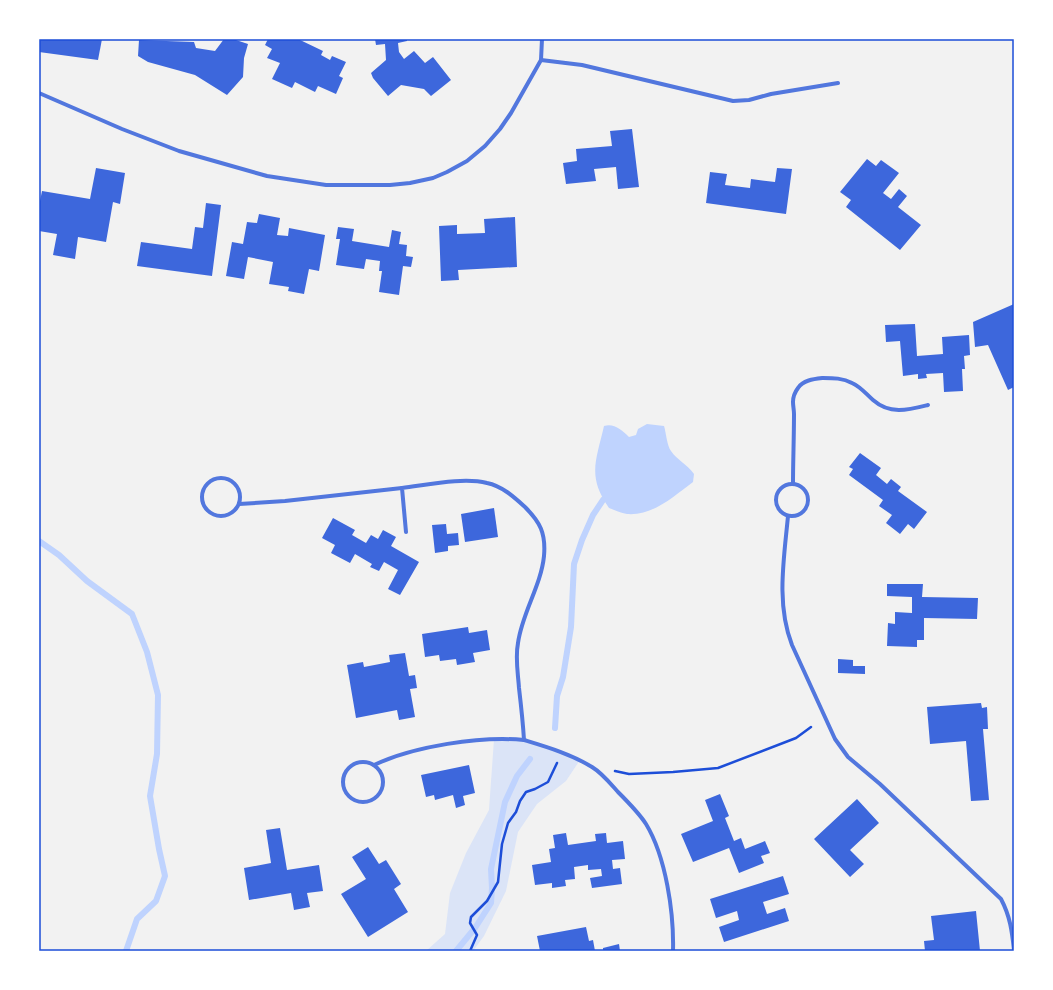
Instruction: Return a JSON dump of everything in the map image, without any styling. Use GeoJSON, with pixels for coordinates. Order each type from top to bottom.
{"type":"FeatureCollection","features":[{"type":"Feature","properties":{"kind":"street"},"geometry":{"type":"LineString","coordinates":[[39,93],[122,129],[179,151],[267,176],[326,185],[390,185],[410,183],[434,178],[467,160],[485,146],[511,113],[541,60],[542,39]]}},
{"type":"Feature","properties":{"kind":"street"},"geometry":{"type":"LineString","coordinates":[[541,60],[582,66],[733,101],[749,100],[772,94],[838,83]]}},
{"type":"Feature","properties":{"kind":"street"},"geometry":{"type":"LineString","coordinates":[[793,484],[793,402],[797,388],[807,381],[820,378],[844,379],[859,386],[874,401],[890,410],[906,410],[928,404]]}},
{"type":"Feature","properties":{"kind":"street"},"geometry":{"type":"LineString","coordinates":[[217,478],[229,479],[234,482],[240,492],[239,504],[230,514],[217,516],[206,509],[203,503],[203,490],[211,480],[217,478]]}},
{"type":"Feature","properties":{"kind":"street"},"geometry":{"type":"LineString","coordinates":[[239,504],[285,501],[470,481],[487,483],[501,488],[509,493],[536,518],[542,528],[544,555],[542,569],[522,624],[517,652],[524,740]]}},
{"type":"Feature","properties":{"kind":"street"},"geometry":{"type":"LineString","coordinates":[[793,484],[802,488],[806,492],[808,502],[803,512],[794,516],[788,516],[782,513],[778,508],[776,502],[777,495],[780,489],[793,484]]}},
{"type":"Feature","properties":{"kind":"street"},"geometry":{"type":"LineString","coordinates":[[402,488],[406,532]]}},
{"type":"Feature","properties":{"kind":"street"},"geometry":{"type":"LineString","coordinates":[[788,516],[782,578],[785,620],[788,634],[836,739],[848,757],[886,790],[1001,899],[1007,911],[1011,925],[1014,950]]}},
{"type":"Feature","properties":{"kind":"street"},"geometry":{"type":"LineString","coordinates":[[374,765],[379,769],[382,775],[383,788],[380,794],[368,802],[360,802],[353,799],[347,794],[343,779],[346,771],[359,763],[366,762],[374,765],[395,756],[431,747],[494,739],[524,740],[562,752],[599,771],[646,824],[654,840],[659,854],[671,905],[673,951]]}},
{"type":"Feature","properties":{"kind":"path"},"geometry":{"type":"LineString","coordinates":[[599,771],[615,771],[629,774],[718,768],[796,738],[811,727]]}},
{"type":"Feature","properties":{"kind":"path"},"geometry":{"type":"LineString","coordinates":[[470,951],[477,935],[470,923],[471,917],[487,901],[498,882],[502,844],[508,823],[516,812],[520,801],[526,792],[536,789],[548,782],[562,752]]}},
{"type":"Feature","properties":{"kind":"shaded area"},"geometry":{"type":"Polygon","coordinates":[[[494,739],[524,740],[580,760],[566,781],[537,804],[518,832],[506,891],[484,936],[473,951],[426,951],[445,934],[450,893],[466,853],[489,810],[494,739]]]}},
{"type":"Feature","properties":{"kind":"water"},"geometry":{"type":"Polygon","coordinates":[[[647,424],[664,426],[670,449],[673,454],[694,474],[693,482],[671,499],[646,512],[625,514],[609,508],[598,487],[595,468],[604,426],[614,426],[629,437],[636,435],[638,429],[647,424]]]}},
{"type":"Feature","properties":{"kind":"building"},"geometry":{"type":"Polygon","coordinates":[[[39,39],[102,39],[98,60],[39,52],[39,39]]]}},
{"type":"Feature","properties":{"kind":"building"},"geometry":{"type":"Polygon","coordinates":[[[224,39],[233,39],[248,44],[244,58],[243,77],[227,95],[195,75],[148,62],[138,56],[139,40],[194,42],[196,48],[215,51],[224,39]]]}},
{"type":"Feature","properties":{"kind":"building"},"geometry":{"type":"Polygon","coordinates":[[[268,39],[298,39],[323,51],[321,55],[330,60],[332,56],[346,62],[339,76],[343,78],[336,94],[318,86],[315,92],[295,82],[292,88],[272,79],[280,63],[267,58],[272,49],[265,45],[268,39]]]}},
{"type":"Feature","properties":{"kind":"building"},"geometry":{"type":"Polygon","coordinates":[[[375,39],[407,39],[407,41],[398,43],[399,52],[404,59],[414,51],[425,63],[433,57],[451,80],[431,96],[424,89],[401,85],[388,96],[373,78],[371,73],[386,60],[385,44],[376,45],[375,39]]]}},
{"type":"Feature","properties":{"kind":"building"},"geometry":{"type":"Polygon","coordinates":[[[632,129],[639,187],[618,189],[616,167],[594,169],[596,181],[566,184],[563,163],[577,161],[576,149],[612,146],[610,131],[632,129]]]}},
{"type":"Feature","properties":{"kind":"building"},"geometry":{"type":"Polygon","coordinates":[[[867,159],[876,166],[881,160],[899,173],[883,193],[891,199],[899,189],[907,196],[898,207],[921,225],[900,250],[846,207],[851,200],[840,192],[867,159]]]}},
{"type":"Feature","properties":{"kind":"building"},"geometry":{"type":"Polygon","coordinates":[[[96,168],[125,173],[120,204],[113,202],[106,242],[78,237],[75,259],[53,255],[57,234],[39,231],[39,206],[42,191],[90,199],[96,168]]]}},
{"type":"Feature","properties":{"kind":"building"},"geometry":{"type":"Polygon","coordinates":[[[777,168],[792,169],[786,214],[706,203],[710,172],[727,174],[725,185],[750,188],[751,179],[775,182],[777,168]]]}},
{"type":"Feature","properties":{"kind":"building"},"geometry":{"type":"Polygon","coordinates":[[[206,203],[221,205],[212,276],[137,266],[141,242],[192,249],[195,227],[203,228],[206,203]]]}},
{"type":"Feature","properties":{"kind":"building"},"geometry":{"type":"Polygon","coordinates":[[[259,214],[280,218],[277,235],[288,236],[289,228],[325,235],[319,271],[309,269],[304,294],[288,291],[289,287],[269,284],[273,262],[248,257],[244,279],[226,276],[232,242],[243,244],[247,222],[257,223],[259,214]]]}},
{"type":"Feature","properties":{"kind":"building"},"geometry":{"type":"Polygon","coordinates":[[[515,217],[517,267],[458,270],[459,280],[441,281],[439,226],[457,225],[457,234],[485,233],[484,219],[515,217]]]}},
{"type":"Feature","properties":{"kind":"building"},"geometry":{"type":"Polygon","coordinates":[[[338,227],[354,229],[352,241],[389,247],[392,230],[401,232],[399,244],[407,245],[406,256],[413,257],[411,267],[403,266],[399,295],[379,292],[382,271],[379,271],[380,261],[366,259],[364,269],[336,265],[340,239],[336,239],[338,227]]]}},
{"type":"Feature","properties":{"kind":"building"},"geometry":{"type":"Polygon","coordinates":[[[1014,304],[1014,387],[1008,390],[988,345],[975,347],[973,322],[1014,304]]]}},
{"type":"Feature","properties":{"kind":"building"},"geometry":{"type":"Polygon","coordinates":[[[915,324],[917,356],[943,354],[942,337],[969,335],[970,355],[964,356],[965,369],[962,369],[963,391],[944,392],[943,373],[926,374],[927,378],[918,379],[918,374],[903,376],[900,341],[886,342],[885,325],[915,324]]]}},
{"type":"Feature","properties":{"kind":"building"},"geometry":{"type":"Polygon","coordinates":[[[860,453],[881,468],[876,475],[887,484],[891,479],[901,487],[898,491],[927,512],[914,529],[908,524],[900,534],[886,523],[892,515],[879,506],[883,500],[849,475],[853,469],[849,467],[860,453]]]}},
{"type":"Feature","properties":{"kind":"building"},"geometry":{"type":"Polygon","coordinates":[[[494,508],[498,537],[465,542],[461,514],[494,508]]]}},
{"type":"Feature","properties":{"kind":"building"},"geometry":{"type":"Polygon","coordinates":[[[333,518],[355,530],[352,535],[366,543],[371,535],[378,539],[383,530],[396,537],[391,546],[419,562],[400,595],[388,589],[398,570],[384,562],[379,571],[370,567],[372,564],[355,554],[350,563],[331,553],[335,545],[322,538],[333,518]]]}},
{"type":"Feature","properties":{"kind":"building"},"geometry":{"type":"Polygon","coordinates":[[[446,524],[447,534],[458,533],[459,545],[448,546],[448,551],[435,553],[432,525],[446,524]]]}},
{"type":"Feature","properties":{"kind":"building"},"geometry":{"type":"Polygon","coordinates":[[[887,584],[923,584],[922,597],[978,598],[977,619],[924,618],[924,640],[917,640],[917,647],[887,646],[888,623],[895,624],[895,612],[912,613],[912,597],[887,596],[887,584]]]}},
{"type":"Feature","properties":{"kind":"building"},"geometry":{"type":"Polygon","coordinates":[[[468,627],[469,633],[487,630],[490,650],[473,653],[475,662],[457,665],[456,659],[440,661],[439,655],[425,657],[422,634],[468,627]]]}},
{"type":"Feature","properties":{"kind":"building"},"geometry":{"type":"Polygon","coordinates":[[[405,653],[409,676],[415,675],[417,688],[410,689],[415,717],[399,720],[397,710],[356,718],[347,665],[363,662],[364,667],[390,662],[389,655],[405,653]]]}},
{"type":"Feature","properties":{"kind":"building"},"geometry":{"type":"Polygon","coordinates":[[[838,659],[853,660],[853,666],[865,666],[865,674],[838,673],[838,659]]]}},
{"type":"Feature","properties":{"kind":"building"},"geometry":{"type":"Polygon","coordinates":[[[981,703],[982,708],[987,707],[988,729],[983,729],[989,800],[971,801],[966,741],[930,744],[927,707],[981,703]]]}},
{"type":"Feature","properties":{"kind":"building"},"geometry":{"type":"Polygon","coordinates":[[[469,765],[475,793],[463,796],[465,805],[456,808],[453,795],[435,800],[434,795],[426,797],[421,775],[469,765]]]}},
{"type":"Feature","properties":{"kind":"building"},"geometry":{"type":"Polygon","coordinates":[[[720,794],[729,816],[725,818],[734,841],[741,838],[745,849],[765,841],[770,853],[761,856],[764,863],[739,873],[729,848],[693,862],[681,834],[713,821],[705,800],[720,794]]]}},
{"type":"Feature","properties":{"kind":"building"},"geometry":{"type":"Polygon","coordinates":[[[857,799],[879,823],[850,850],[864,864],[850,877],[814,839],[857,799]]]}},
{"type":"Feature","properties":{"kind":"building"},"geometry":{"type":"Polygon","coordinates":[[[280,828],[287,870],[319,865],[323,891],[307,893],[310,907],[294,910],[291,893],[249,900],[244,868],[271,863],[266,830],[280,828]]]}},
{"type":"Feature","properties":{"kind":"building"},"geometry":{"type":"Polygon","coordinates":[[[566,833],[568,845],[596,841],[595,834],[606,833],[607,843],[623,841],[625,859],[612,860],[613,869],[620,868],[622,884],[592,888],[590,878],[602,876],[601,869],[588,870],[588,865],[574,867],[575,879],[565,880],[566,886],[552,888],[552,883],[535,885],[532,865],[551,862],[549,849],[555,848],[553,835],[566,833]]]}},
{"type":"Feature","properties":{"kind":"building"},"geometry":{"type":"Polygon","coordinates":[[[368,847],[379,864],[386,860],[401,884],[394,889],[408,912],[368,937],[341,894],[366,879],[352,857],[368,847]]]}},
{"type":"Feature","properties":{"kind":"building"},"geometry":{"type":"Polygon","coordinates":[[[783,876],[789,894],[763,902],[767,914],[785,908],[789,921],[724,942],[719,927],[739,920],[737,911],[716,918],[710,899],[783,876]]]}},
{"type":"Feature","properties":{"kind":"building"},"geometry":{"type":"Polygon","coordinates":[[[976,911],[980,951],[925,951],[924,941],[934,940],[931,916],[976,911]]]}},
{"type":"Feature","properties":{"kind":"building"},"geometry":{"type":"Polygon","coordinates":[[[586,927],[589,941],[593,940],[595,951],[540,951],[537,936],[586,927]]]}},
{"type":"Feature","properties":{"kind":"building"},"geometry":{"type":"Polygon","coordinates":[[[619,944],[620,951],[603,951],[603,948],[619,944]]]}},
{"type":"Feature","properties":{"kind":"waterway"},"geometry":{"type":"LineString","coordinates":[[555,728],[557,696],[563,677],[571,627],[574,564],[582,540],[593,515],[603,500]]}},
{"type":"Feature","properties":{"kind":"waterway"},"geometry":{"type":"LineString","coordinates":[[39,541],[59,555],[87,581],[132,614],[147,652],[158,695],[157,754],[150,796],[165,876],[156,901],[137,919],[126,951]]}},
{"type":"Feature","properties":{"kind":"waterway"},"geometry":{"type":"LineString","coordinates":[[456,951],[475,928],[491,903],[491,869],[505,802],[517,776],[530,759]]}}]}
